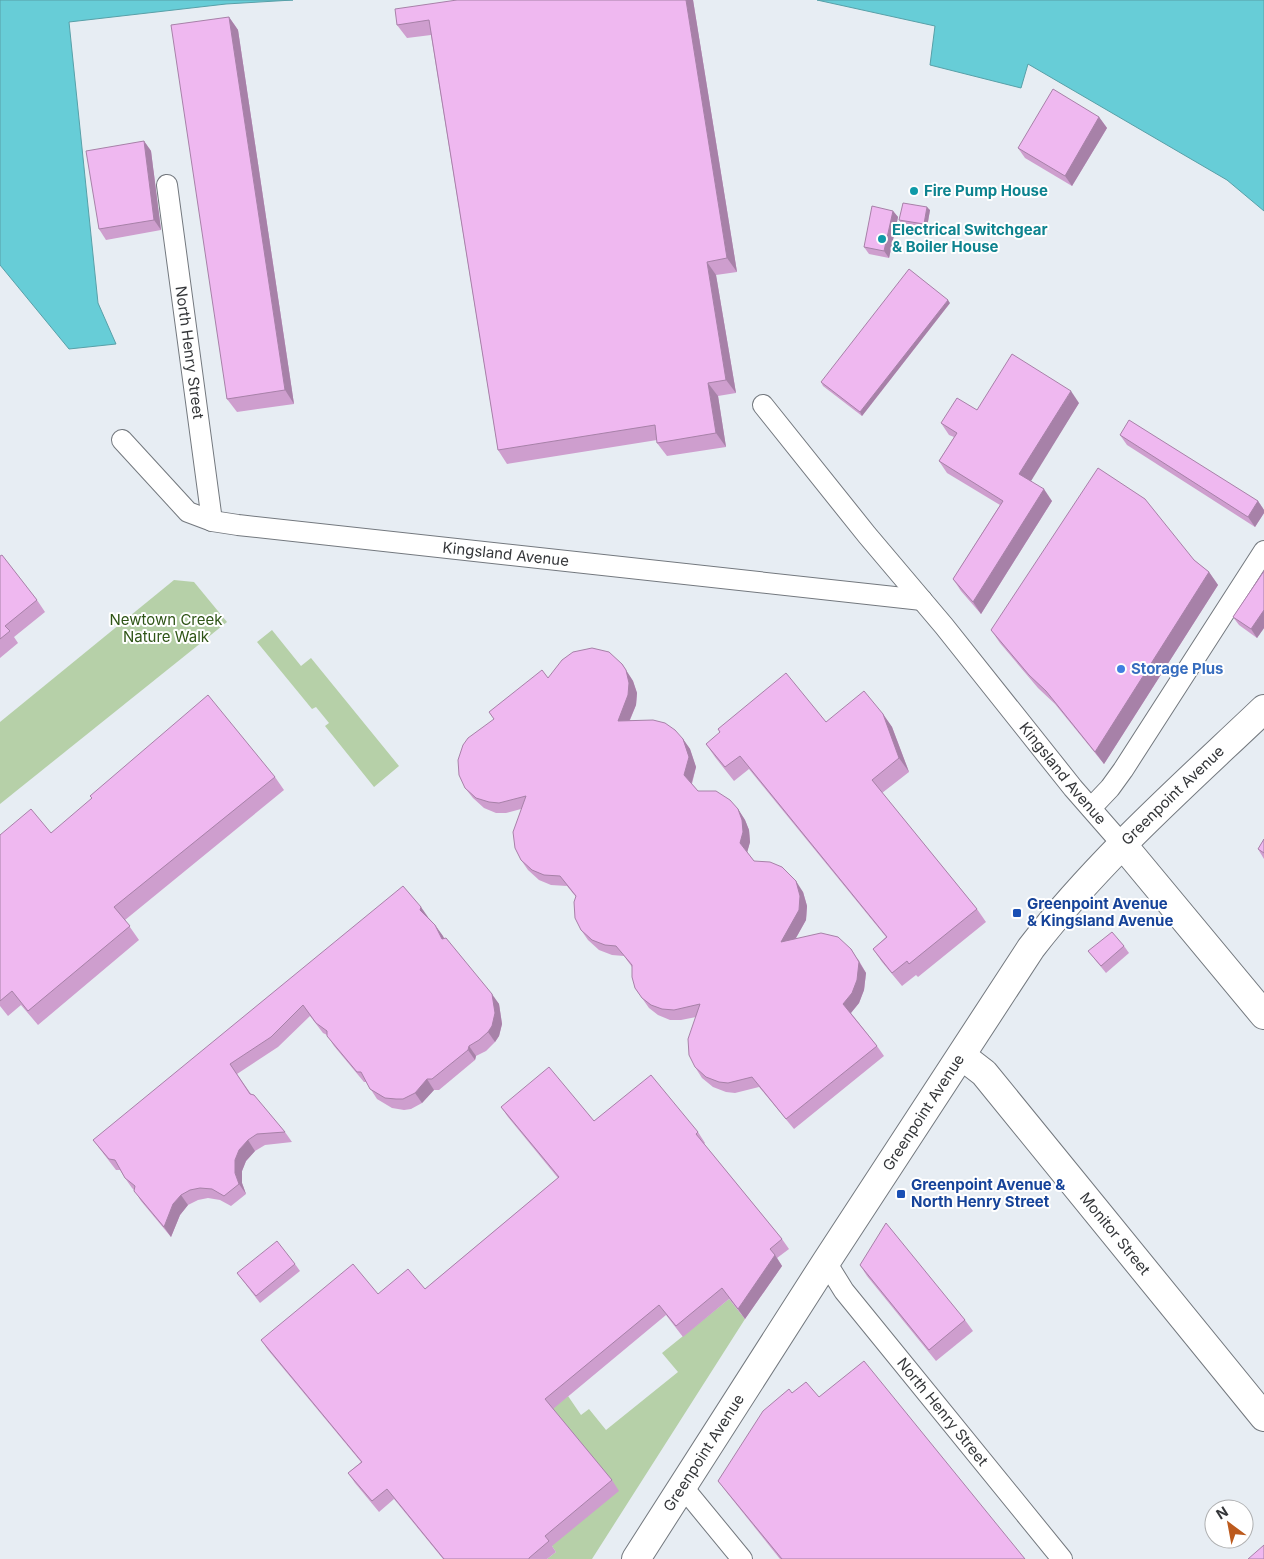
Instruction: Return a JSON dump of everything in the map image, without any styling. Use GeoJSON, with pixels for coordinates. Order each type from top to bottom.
{"type":"FeatureCollection","features":[{"type":"Feature","properties":{"kind":"main road","name":"Greenpoint Avenue"},"geometry":{"type":"LineString","coordinates":[[636,1559],[826,1262],[1031,948],[1068,903],[1122,844],[1264,709]]}},
{"type":"Feature","properties":{"kind":"main road","name":"Kingsland Avenue"},"geometry":{"type":"LineString","coordinates":[[1122,844],[1264,1015]]}},
{"type":"Feature","properties":{"kind":"main road","name":"Monitor Street"},"geometry":{"type":"LineString","coordinates":[[962,1056],[984,1073],[1264,1417]]}},
{"type":"Feature","properties":{"kind":"street","name":"North Henry Street"},"geometry":{"type":"LineString","coordinates":[[166,185],[212,521]]}},
{"type":"Feature","properties":{"kind":"street","name":"Kingsland Avenue"},"geometry":{"type":"LineString","coordinates":[[763,405],[867,535],[1122,844]]}},
{"type":"Feature","properties":{"kind":"street","name":"Kingsland Avenue"},"geometry":{"type":"LineString","coordinates":[[122,440],[188,512],[212,521],[922,600]]}},
{"type":"Feature","properties":{"kind":"street"},"geometry":{"type":"LineString","coordinates":[[1091,808],[1117,780],[1264,551]]}},
{"type":"Feature","properties":{"kind":"street","name":"North Henry Street"},"geometry":{"type":"LineString","coordinates":[[826,1262],[844,1292],[1062,1559]]}},
{"type":"Feature","properties":{"kind":"street"},"geometry":{"type":"LineString","coordinates":[[682,1486],[742,1559]]}},
{"type":"Feature","properties":{"kind":"green space","name":"Newtown Creek Nature Walk"},"geometry":{"type":"Polygon","coordinates":[[[174,580],[194,582],[227,622],[0,804],[0,722],[174,580]]]}},
{"type":"Feature","properties":{"kind":"green space"},"geometry":{"type":"Polygon","coordinates":[[[272,630],[301,666],[311,658],[399,766],[374,787],[325,726],[329,723],[316,707],[312,709],[257,642],[272,630]]]}},
{"type":"Feature","properties":{"kind":"green space"},"geometry":{"type":"Polygon","coordinates":[[[729,1299],[745,1319],[592,1559],[547,1559],[556,1552],[552,1546],[552,1409],[568,1396],[581,1415],[589,1409],[606,1430],[678,1372],[662,1353],[729,1299]]]}},
{"type":"Feature","properties":{"kind":"water"},"geometry":{"type":"Polygon","coordinates":[[[0,0],[293,0],[226,4],[69,22],[98,303],[116,344],[69,349],[0,265],[0,0]]]}},
{"type":"Feature","properties":{"kind":"water"},"geometry":{"type":"Polygon","coordinates":[[[817,0],[1264,0],[1264,211],[1227,180],[1028,64],[1021,88],[930,65],[935,26],[817,0]]]}},
{"type":"Feature","properties":{"kind":"building"},"geometry":{"type":"Polygon","coordinates":[[[457,0],[686,0],[727,258],[707,262],[726,380],[708,383],[716,433],[657,443],[655,425],[498,450],[429,20],[397,25],[395,9],[457,0]]]}},
{"type":"Feature","properties":{"kind":"building"},"geometry":{"type":"Polygon","coordinates":[[[229,17],[285,390],[227,399],[171,25],[229,17]]]}},
{"type":"Feature","properties":{"kind":"building"},"geometry":{"type":"Polygon","coordinates":[[[1053,89],[1099,117],[1065,176],[1018,148],[1053,89]]]}},
{"type":"Feature","properties":{"kind":"building"},"geometry":{"type":"Polygon","coordinates":[[[144,141],[154,220],[99,229],[86,151],[144,141]]]}},
{"type":"Feature","properties":{"kind":"building"},"geometry":{"type":"Polygon","coordinates":[[[903,203],[927,207],[924,224],[899,220],[903,203]]]}},
{"type":"Feature","properties":{"kind":"building","name":"Electrical Switchgear & Boiler House"},"geometry":{"type":"Polygon","coordinates":[[[872,206],[893,211],[884,251],[864,247],[872,206]]]}},
{"type":"Feature","properties":{"kind":"building"},"geometry":{"type":"Polygon","coordinates":[[[909,269],[948,300],[860,412],[821,382],[909,269]]]}},
{"type":"Feature","properties":{"kind":"building"},"geometry":{"type":"Polygon","coordinates":[[[1012,354],[1071,391],[1019,474],[1044,489],[973,602],[953,579],[1003,501],[939,461],[957,433],[941,423],[957,398],[977,410],[1012,354]]]}},
{"type":"Feature","properties":{"kind":"building"},"geometry":{"type":"Polygon","coordinates":[[[1129,420],[1258,501],[1248,517],[1120,435],[1129,420]]]}},
{"type":"Feature","properties":{"kind":"building"},"geometry":{"type":"Polygon","coordinates":[[[1098,468],[1145,499],[1194,560],[1209,572],[1095,752],[1046,691],[1029,675],[991,630],[1098,468]]]}},
{"type":"Feature","properties":{"kind":"building"},"geometry":{"type":"Polygon","coordinates":[[[2,555],[37,600],[5,626],[10,631],[0,639],[0,556],[2,555]]]}},
{"type":"Feature","properties":{"kind":"building"},"geometry":{"type":"Polygon","coordinates":[[[1264,571],[1264,610],[1251,629],[1233,617],[1264,571]]]}},
{"type":"Feature","properties":{"kind":"building"},"geometry":{"type":"Polygon","coordinates":[[[592,648],[609,652],[626,670],[629,683],[628,695],[618,721],[653,720],[665,723],[675,730],[683,739],[689,757],[684,775],[698,791],[716,791],[730,800],[738,809],[742,820],[743,832],[740,843],[754,861],[770,862],[782,867],[796,881],[800,896],[799,910],[781,942],[821,933],[838,937],[851,949],[859,962],[857,980],[852,993],[843,1004],[877,1046],[786,1119],[752,1077],[728,1083],[719,1082],[706,1077],[695,1067],[689,1055],[688,1039],[700,1004],[674,1010],[662,1009],[651,1005],[642,998],[635,988],[632,977],[632,965],[616,946],[605,945],[592,940],[581,930],[575,918],[574,902],[576,896],[560,876],[544,875],[532,870],[521,860],[515,848],[513,832],[526,796],[499,803],[476,798],[465,788],[459,775],[458,760],[463,745],[468,738],[494,719],[489,712],[542,670],[548,678],[562,660],[573,652],[592,648]]]}},
{"type":"Feature","properties":{"kind":"building"},"geometry":{"type":"Polygon","coordinates":[[[786,673],[826,722],[864,691],[883,714],[899,758],[872,780],[977,909],[909,964],[907,961],[892,973],[873,949],[887,937],[740,756],[725,767],[706,744],[720,732],[718,729],[786,673]]]}},
{"type":"Feature","properties":{"kind":"building"},"geometry":{"type":"Polygon","coordinates":[[[208,695],[275,777],[114,907],[130,926],[28,1011],[12,991],[0,1001],[0,835],[31,809],[51,833],[92,798],[90,796],[208,695]]]}},
{"type":"Feature","properties":{"kind":"building"},"geometry":{"type":"Polygon","coordinates":[[[1264,839],[1264,853],[1258,849],[1264,839]]]}},
{"type":"Feature","properties":{"kind":"building"},"geometry":{"type":"Polygon","coordinates":[[[403,886],[421,907],[420,910],[435,925],[442,939],[446,938],[492,994],[495,1013],[492,1026],[488,1032],[432,1079],[427,1079],[415,1093],[403,1099],[385,1098],[370,1089],[361,1072],[357,1072],[327,1036],[327,1031],[316,1023],[303,1005],[271,1037],[230,1064],[250,1094],[254,1095],[285,1132],[257,1134],[248,1140],[239,1150],[235,1160],[235,1173],[239,1184],[224,1196],[212,1189],[200,1188],[190,1190],[181,1195],[173,1204],[164,1227],[134,1191],[135,1186],[125,1178],[115,1160],[109,1159],[93,1140],[403,886]]]}},
{"type":"Feature","properties":{"kind":"building"},"geometry":{"type":"Polygon","coordinates":[[[1112,932],[1124,946],[1101,966],[1088,951],[1112,932]]]}},
{"type":"Feature","properties":{"kind":"building"},"geometry":{"type":"Polygon","coordinates":[[[549,1067],[594,1121],[651,1075],[698,1132],[696,1134],[782,1239],[770,1249],[775,1255],[738,1309],[722,1288],[676,1326],[659,1305],[545,1399],[612,1480],[545,1536],[549,1541],[529,1559],[444,1559],[387,1489],[372,1501],[348,1473],[362,1462],[261,1340],[353,1264],[378,1294],[408,1269],[425,1289],[559,1177],[501,1107],[549,1067]]]}},
{"type":"Feature","properties":{"kind":"building"},"geometry":{"type":"Polygon","coordinates":[[[886,1223],[965,1320],[929,1350],[860,1265],[886,1223]]]}},
{"type":"Feature","properties":{"kind":"building"},"geometry":{"type":"Polygon","coordinates":[[[277,1241],[295,1264],[256,1296],[237,1273],[277,1241]]]}},
{"type":"Feature","properties":{"kind":"building"},"geometry":{"type":"Polygon","coordinates":[[[864,1361],[1025,1559],[782,1559],[718,1481],[763,1411],[789,1389],[792,1393],[806,1382],[819,1397],[864,1361]]]}},
{"type":"Feature","properties":{"kind":"building"},"geometry":{"type":"Polygon","coordinates":[[[1264,1545],[1264,1559],[1248,1559],[1264,1545]]]}},
{"type":"Feature","properties":{"kind":"place","name":"Fire Pump House"},"geometry":{"type":"Point","coordinates":[914,191]}},
{"type":"Feature","properties":{"kind":"place","name":"Electrical Switchgear & Boiler House"},"geometry":{"type":"Point","coordinates":[882,239]}},
{"type":"Feature","properties":{"kind":"place","name":"Storage Plus"},"geometry":{"type":"Point","coordinates":[1121,669]}},
{"type":"Feature","properties":{"kind":"place","name":"Greenpoint Avenue & Kingsland Avenue"},"geometry":{"type":"Point","coordinates":[1017,913]}},
{"type":"Feature","properties":{"kind":"place","name":"Greenpoint Avenue & North Henry Street"},"geometry":{"type":"Point","coordinates":[901,1194]}}]}
